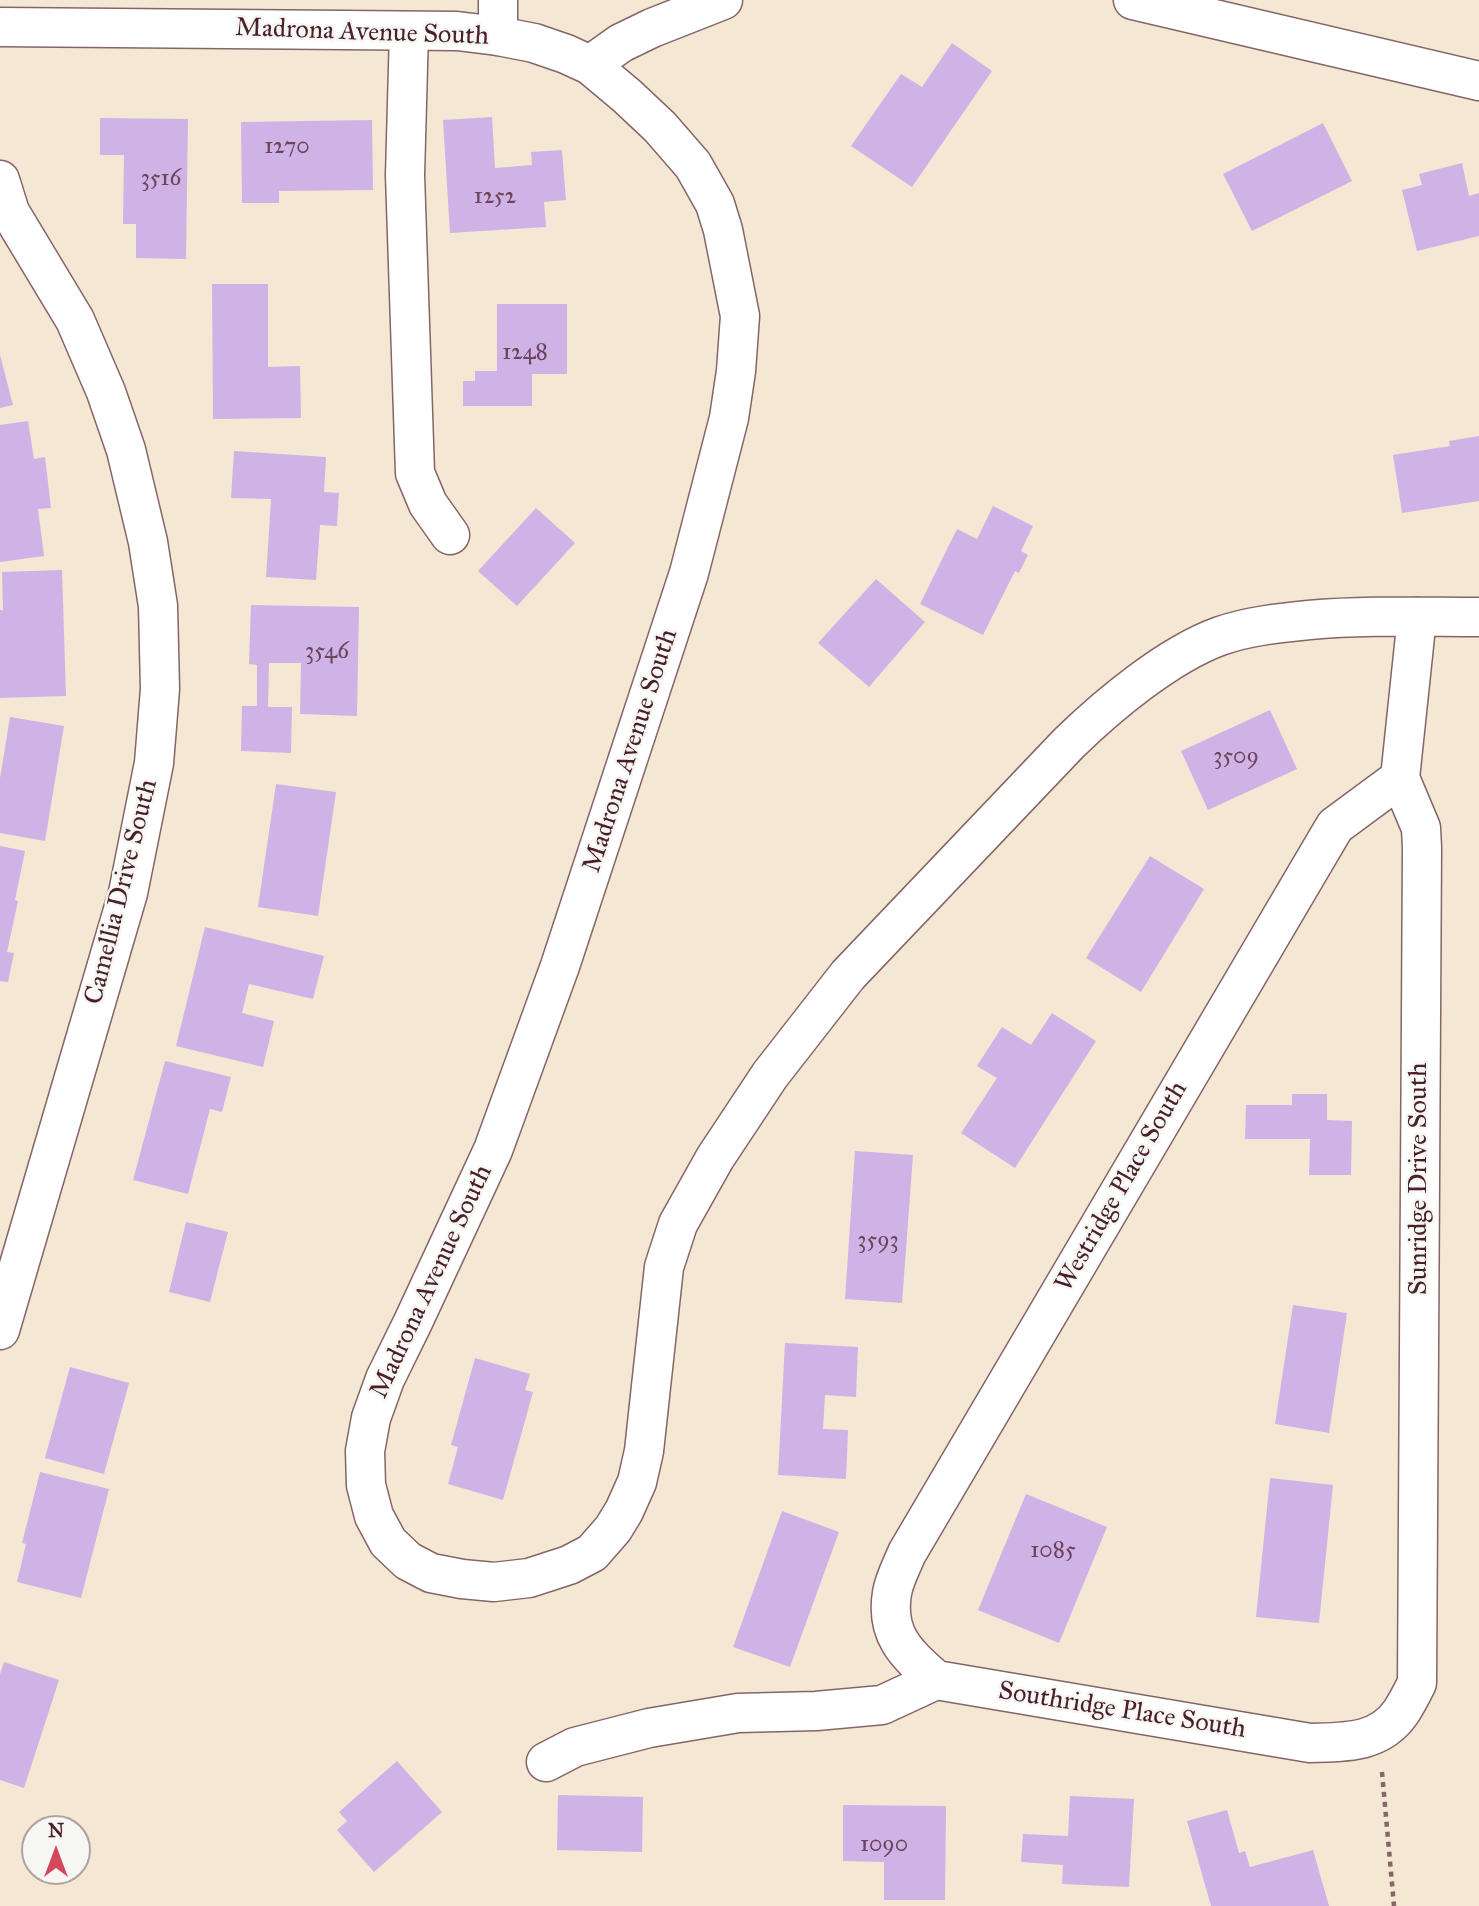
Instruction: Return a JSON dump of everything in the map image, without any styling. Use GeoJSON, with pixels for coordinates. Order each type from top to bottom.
{"type":"FeatureCollection","features":[{"type":"Feature","properties":{"kind":"street"},"geometry":{"type":"LineString","coordinates":[[590,65],[621,43],[723,0]]}},
{"type":"Feature","properties":{"kind":"street"},"geometry":{"type":"LineString","coordinates":[[1133,0],[1479,82]]}},
{"type":"Feature","properties":{"kind":"street","name":"Madrona Avenue South"},"geometry":{"type":"LineString","coordinates":[[0,27],[457,31],[498,18],[534,43],[590,65],[660,127],[693,165],[715,204],[723,230],[740,316],[736,371],[729,418],[689,573],[560,966],[493,1150],[385,1379],[370,1418],[365,1451],[366,1485],[374,1516],[388,1542],[408,1562],[431,1573],[494,1582],[529,1578],[569,1565],[592,1553],[614,1529],[637,1482],[644,1451],[664,1267],[678,1224],[715,1158],[770,1075],[848,975],[1101,712],[1172,660],[1219,636],[1266,624],[1349,617],[1479,617]]}},
{"type":"Feature","properties":{"kind":"street"},"geometry":{"type":"LineString","coordinates":[[410,31],[405,175],[415,473],[429,504],[450,535]]}},
{"type":"Feature","properties":{"kind":"street","name":"Camellia Drive South"},"geometry":{"type":"LineString","coordinates":[[0,180],[10,212],[75,320],[106,392],[126,450],[148,542],[158,606],[160,689],[154,763],[128,893],[0,1330]]}},
{"type":"Feature","properties":{"kind":"street","name":"Sunridge Drive South"},"geometry":{"type":"LineString","coordinates":[[1378,1733],[1399,1714],[1417,1683],[1422,848],[1421,828],[1401,778],[1417,617]]}},
{"type":"Feature","properties":{"kind":"street","name":"Westridge Place South"},"geometry":{"type":"LineString","coordinates":[[936,1680],[913,1660],[891,1626],[892,1592],[907,1553],[1335,826],[1401,778]]}},
{"type":"Feature","properties":{"kind":"street"},"geometry":{"type":"LineString","coordinates":[[546,1762],[575,1747],[649,1728],[737,1713],[816,1711],[882,1705],[936,1680]]}},
{"type":"Feature","properties":{"kind":"street","name":"Southridge Place South"},"geometry":{"type":"LineString","coordinates":[[936,1680],[1310,1742],[1353,1742],[1378,1733]]}},
{"type":"Feature","properties":{"kind":"path"},"geometry":{"type":"LineString","coordinates":[[1378,1733],[1394,1906]]}},
{"type":"Feature","properties":{"kind":"building"},"geometry":{"type":"Polygon","coordinates":[[[952,43],[992,71],[912,187],[851,146],[901,74],[922,87],[952,43]]]}},
{"type":"Feature","properties":{"kind":"building"},"geometry":{"type":"Polygon","coordinates":[[[492,117],[495,168],[532,165],[531,152],[562,150],[566,200],[544,202],[546,227],[450,233],[443,120],[492,117]]]}},
{"type":"Feature","properties":{"kind":"building"},"geometry":{"type":"Polygon","coordinates":[[[100,118],[188,119],[186,259],[136,258],[136,224],[123,224],[124,155],[100,155],[100,118]]]}},
{"type":"Feature","properties":{"kind":"building"},"geometry":{"type":"Polygon","coordinates":[[[372,120],[373,190],[279,191],[279,203],[242,203],[241,122],[372,120]]]}},
{"type":"Feature","properties":{"kind":"building"},"geometry":{"type":"Polygon","coordinates":[[[1323,123],[1352,181],[1252,231],[1223,174],[1323,123]]]}},
{"type":"Feature","properties":{"kind":"building"},"geometry":{"type":"Polygon","coordinates":[[[1462,163],[1469,196],[1479,193],[1479,236],[1417,251],[1402,190],[1422,185],[1419,174],[1462,163]]]}},
{"type":"Feature","properties":{"kind":"building"},"geometry":{"type":"Polygon","coordinates":[[[212,284],[268,284],[268,367],[300,366],[301,418],[213,419],[212,284]]]}},
{"type":"Feature","properties":{"kind":"building"},"geometry":{"type":"Polygon","coordinates":[[[497,304],[567,304],[567,374],[532,374],[532,406],[463,406],[463,381],[475,381],[475,371],[497,371],[497,304]]]}},
{"type":"Feature","properties":{"kind":"building"},"geometry":{"type":"Polygon","coordinates":[[[0,355],[13,405],[0,408],[0,355]]]}},
{"type":"Feature","properties":{"kind":"building"},"geometry":{"type":"Polygon","coordinates":[[[28,421],[34,459],[45,457],[51,508],[38,509],[44,556],[0,562],[0,425],[28,421]]]}},
{"type":"Feature","properties":{"kind":"building"},"geometry":{"type":"Polygon","coordinates":[[[1479,436],[1479,501],[1402,513],[1393,455],[1450,446],[1449,441],[1479,436]]]}},
{"type":"Feature","properties":{"kind":"building"},"geometry":{"type":"Polygon","coordinates":[[[234,451],[326,457],[324,492],[339,493],[337,526],[320,525],[316,580],[266,577],[271,499],[231,498],[234,451]]]}},
{"type":"Feature","properties":{"kind":"building"},"geometry":{"type":"Polygon","coordinates":[[[993,506],[1033,526],[1021,551],[1028,555],[1019,573],[1015,571],[983,635],[920,604],[957,529],[977,539],[993,506]]]}},
{"type":"Feature","properties":{"kind":"building"},"geometry":{"type":"Polygon","coordinates":[[[536,508],[575,543],[517,606],[478,571],[536,508]]]}},
{"type":"Feature","properties":{"kind":"building"},"geometry":{"type":"Polygon","coordinates":[[[62,570],[66,696],[0,698],[2,572],[62,570]]]}},
{"type":"Feature","properties":{"kind":"building"},"geometry":{"type":"Polygon","coordinates":[[[876,579],[925,622],[869,687],[818,643],[876,579]]]}},
{"type":"Feature","properties":{"kind":"building"},"geometry":{"type":"Polygon","coordinates":[[[251,605],[359,607],[357,716],[300,714],[301,663],[269,663],[268,707],[292,707],[291,753],[241,751],[242,706],[257,706],[257,665],[249,664],[251,605]]]}},
{"type":"Feature","properties":{"kind":"building"},"geometry":{"type":"Polygon","coordinates":[[[1270,710],[1297,769],[1208,810],[1181,751],[1270,710]]]}},
{"type":"Feature","properties":{"kind":"building"},"geometry":{"type":"Polygon","coordinates":[[[10,717],[64,726],[45,841],[0,833],[0,778],[10,717]]]}},
{"type":"Feature","properties":{"kind":"building"},"geometry":{"type":"Polygon","coordinates":[[[276,784],[336,792],[318,916],[258,907],[276,784]]]}},
{"type":"Feature","properties":{"kind":"building"},"geometry":{"type":"Polygon","coordinates":[[[0,846],[25,851],[7,952],[14,953],[8,982],[0,981],[0,846]]]}},
{"type":"Feature","properties":{"kind":"building"},"geometry":{"type":"Polygon","coordinates":[[[1150,856],[1204,889],[1141,992],[1086,958],[1150,856]]]}},
{"type":"Feature","properties":{"kind":"building"},"geometry":{"type":"Polygon","coordinates":[[[205,927],[324,956],[313,999],[249,984],[242,1013],[274,1021],[263,1067],[176,1046],[205,927]]]}},
{"type":"Feature","properties":{"kind":"building"},"geometry":{"type":"Polygon","coordinates":[[[1052,1013],[1096,1041],[1015,1168],[961,1133],[997,1078],[977,1066],[1002,1027],[1031,1045],[1052,1013]]]}},
{"type":"Feature","properties":{"kind":"building"},"geometry":{"type":"Polygon","coordinates":[[[165,1061],[231,1077],[222,1112],[210,1109],[188,1194],[133,1180],[165,1061]]]}},
{"type":"Feature","properties":{"kind":"building"},"geometry":{"type":"Polygon","coordinates":[[[1292,1094],[1327,1094],[1327,1120],[1352,1121],[1351,1175],[1309,1175],[1310,1139],[1245,1139],[1246,1105],[1292,1105],[1292,1094]]]}},
{"type":"Feature","properties":{"kind":"building"},"geometry":{"type":"Polygon","coordinates":[[[855,1151],[913,1155],[902,1303],[845,1299],[855,1151]]]}},
{"type":"Feature","properties":{"kind":"building"},"geometry":{"type":"Polygon","coordinates":[[[186,1222],[228,1232],[210,1302],[169,1292],[186,1222]]]}},
{"type":"Feature","properties":{"kind":"building"},"geometry":{"type":"Polygon","coordinates":[[[1293,1305],[1347,1313],[1329,1433],[1275,1424],[1293,1305]]]}},
{"type":"Feature","properties":{"kind":"building"},"geometry":{"type":"Polygon","coordinates":[[[785,1343],[858,1347],[856,1397],[825,1395],[823,1429],[848,1430],[846,1479],[778,1475],[785,1343]]]}},
{"type":"Feature","properties":{"kind":"building"},"geometry":{"type":"Polygon","coordinates":[[[475,1358],[530,1374],[525,1390],[533,1392],[503,1500],[448,1484],[458,1447],[451,1445],[475,1358]]]}},
{"type":"Feature","properties":{"kind":"building"},"geometry":{"type":"Polygon","coordinates":[[[70,1367],[129,1383],[104,1474],[45,1458],[70,1367]]]}},
{"type":"Feature","properties":{"kind":"building"},"geometry":{"type":"Polygon","coordinates":[[[40,1472],[109,1489],[81,1598],[17,1582],[26,1544],[22,1543],[40,1472]]]}},
{"type":"Feature","properties":{"kind":"building"},"geometry":{"type":"Polygon","coordinates":[[[1270,1478],[1333,1485],[1319,1623],[1256,1617],[1270,1478]]]}},
{"type":"Feature","properties":{"kind":"building"},"geometry":{"type":"Polygon","coordinates":[[[1026,1494],[1107,1527],[1059,1643],[978,1610],[1026,1494]]]}},
{"type":"Feature","properties":{"kind":"building"},"geometry":{"type":"Polygon","coordinates":[[[782,1511],[839,1532],[790,1667],[733,1647],[782,1511]]]}},
{"type":"Feature","properties":{"kind":"building"},"geometry":{"type":"Polygon","coordinates":[[[4,1662],[59,1680],[24,1788],[0,1780],[0,1674],[4,1662]]]}},
{"type":"Feature","properties":{"kind":"building"},"geometry":{"type":"Polygon","coordinates":[[[397,1761],[442,1812],[374,1872],[337,1830],[347,1821],[339,1812],[397,1761]]]}},
{"type":"Feature","properties":{"kind":"building"},"geometry":{"type":"Polygon","coordinates":[[[558,1795],[643,1797],[642,1852],[557,1850],[558,1795]]]}},
{"type":"Feature","properties":{"kind":"building"},"geometry":{"type":"Polygon","coordinates":[[[1070,1796],[1134,1799],[1129,1887],[1062,1884],[1063,1865],[1021,1862],[1023,1834],[1068,1836],[1070,1796]]]}},
{"type":"Feature","properties":{"kind":"building"},"geometry":{"type":"Polygon","coordinates":[[[843,1805],[946,1806],[945,1900],[884,1900],[884,1862],[843,1861],[843,1805]]]}},
{"type":"Feature","properties":{"kind":"building"},"geometry":{"type":"Polygon","coordinates":[[[1227,1810],[1239,1853],[1245,1851],[1250,1867],[1313,1850],[1329,1906],[1211,1906],[1187,1821],[1227,1810]]]}}]}
